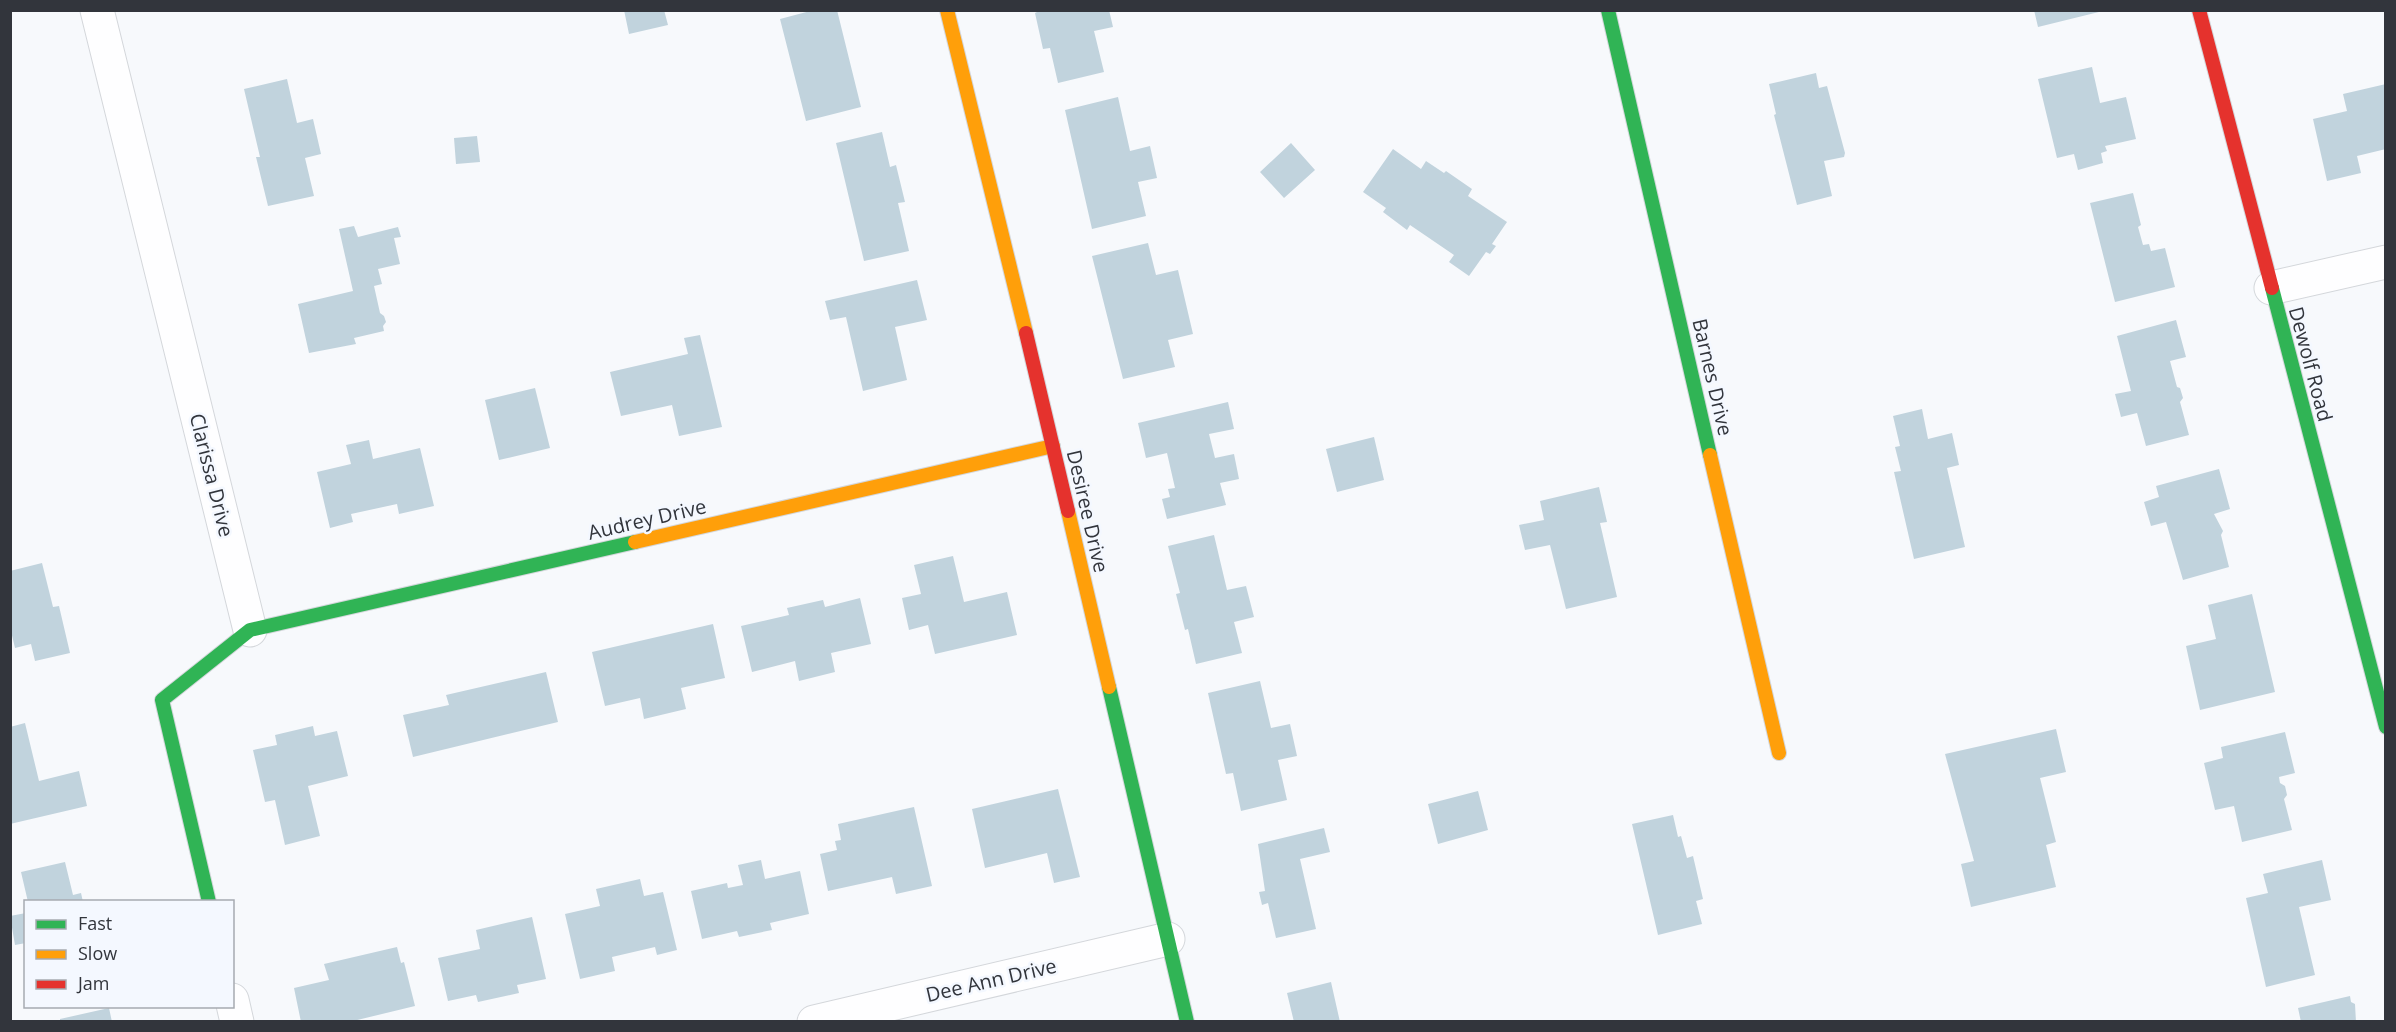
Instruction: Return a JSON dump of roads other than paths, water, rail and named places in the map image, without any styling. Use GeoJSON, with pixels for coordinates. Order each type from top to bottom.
{"type":"FeatureCollection","features":[{"type":"Feature","properties":{"kind":"street","name":"Clarissa Drive"},"geometry":{"type":"LineString","coordinates":[[97,10],[250,630]]}},
{"type":"Feature","properties":{"kind":"street","name":"Desiree Drive"},"geometry":{"type":"LineString","coordinates":[[947,10],[1053,446],[1187,1022]]}},
{"type":"Feature","properties":{"kind":"street","name":"Barnes Drive"},"geometry":{"type":"LineString","coordinates":[[1608,10],[1779,753]]}},
{"type":"Feature","properties":{"kind":"street","name":"Dewolf Road"},"geometry":{"type":"LineString","coordinates":[[2199,10],[2385,727]]}},
{"type":"Feature","properties":{"kind":"street"},"geometry":{"type":"LineString","coordinates":[[2271,288],[2385,262]]}},
{"type":"Feature","properties":{"kind":"street","name":"Audrey Drive"},"geometry":{"type":"LineString","coordinates":[[250,630],[1053,446]]}},
{"type":"Feature","properties":{"kind":"street"},"geometry":{"type":"LineString","coordinates":[[209,900],[162,700],[250,630]]}},
{"type":"Feature","properties":{"kind":"street","name":"Dee Ann Drive"},"geometry":{"type":"LineString","coordinates":[[814,1022],[1168,939]]}}]}
